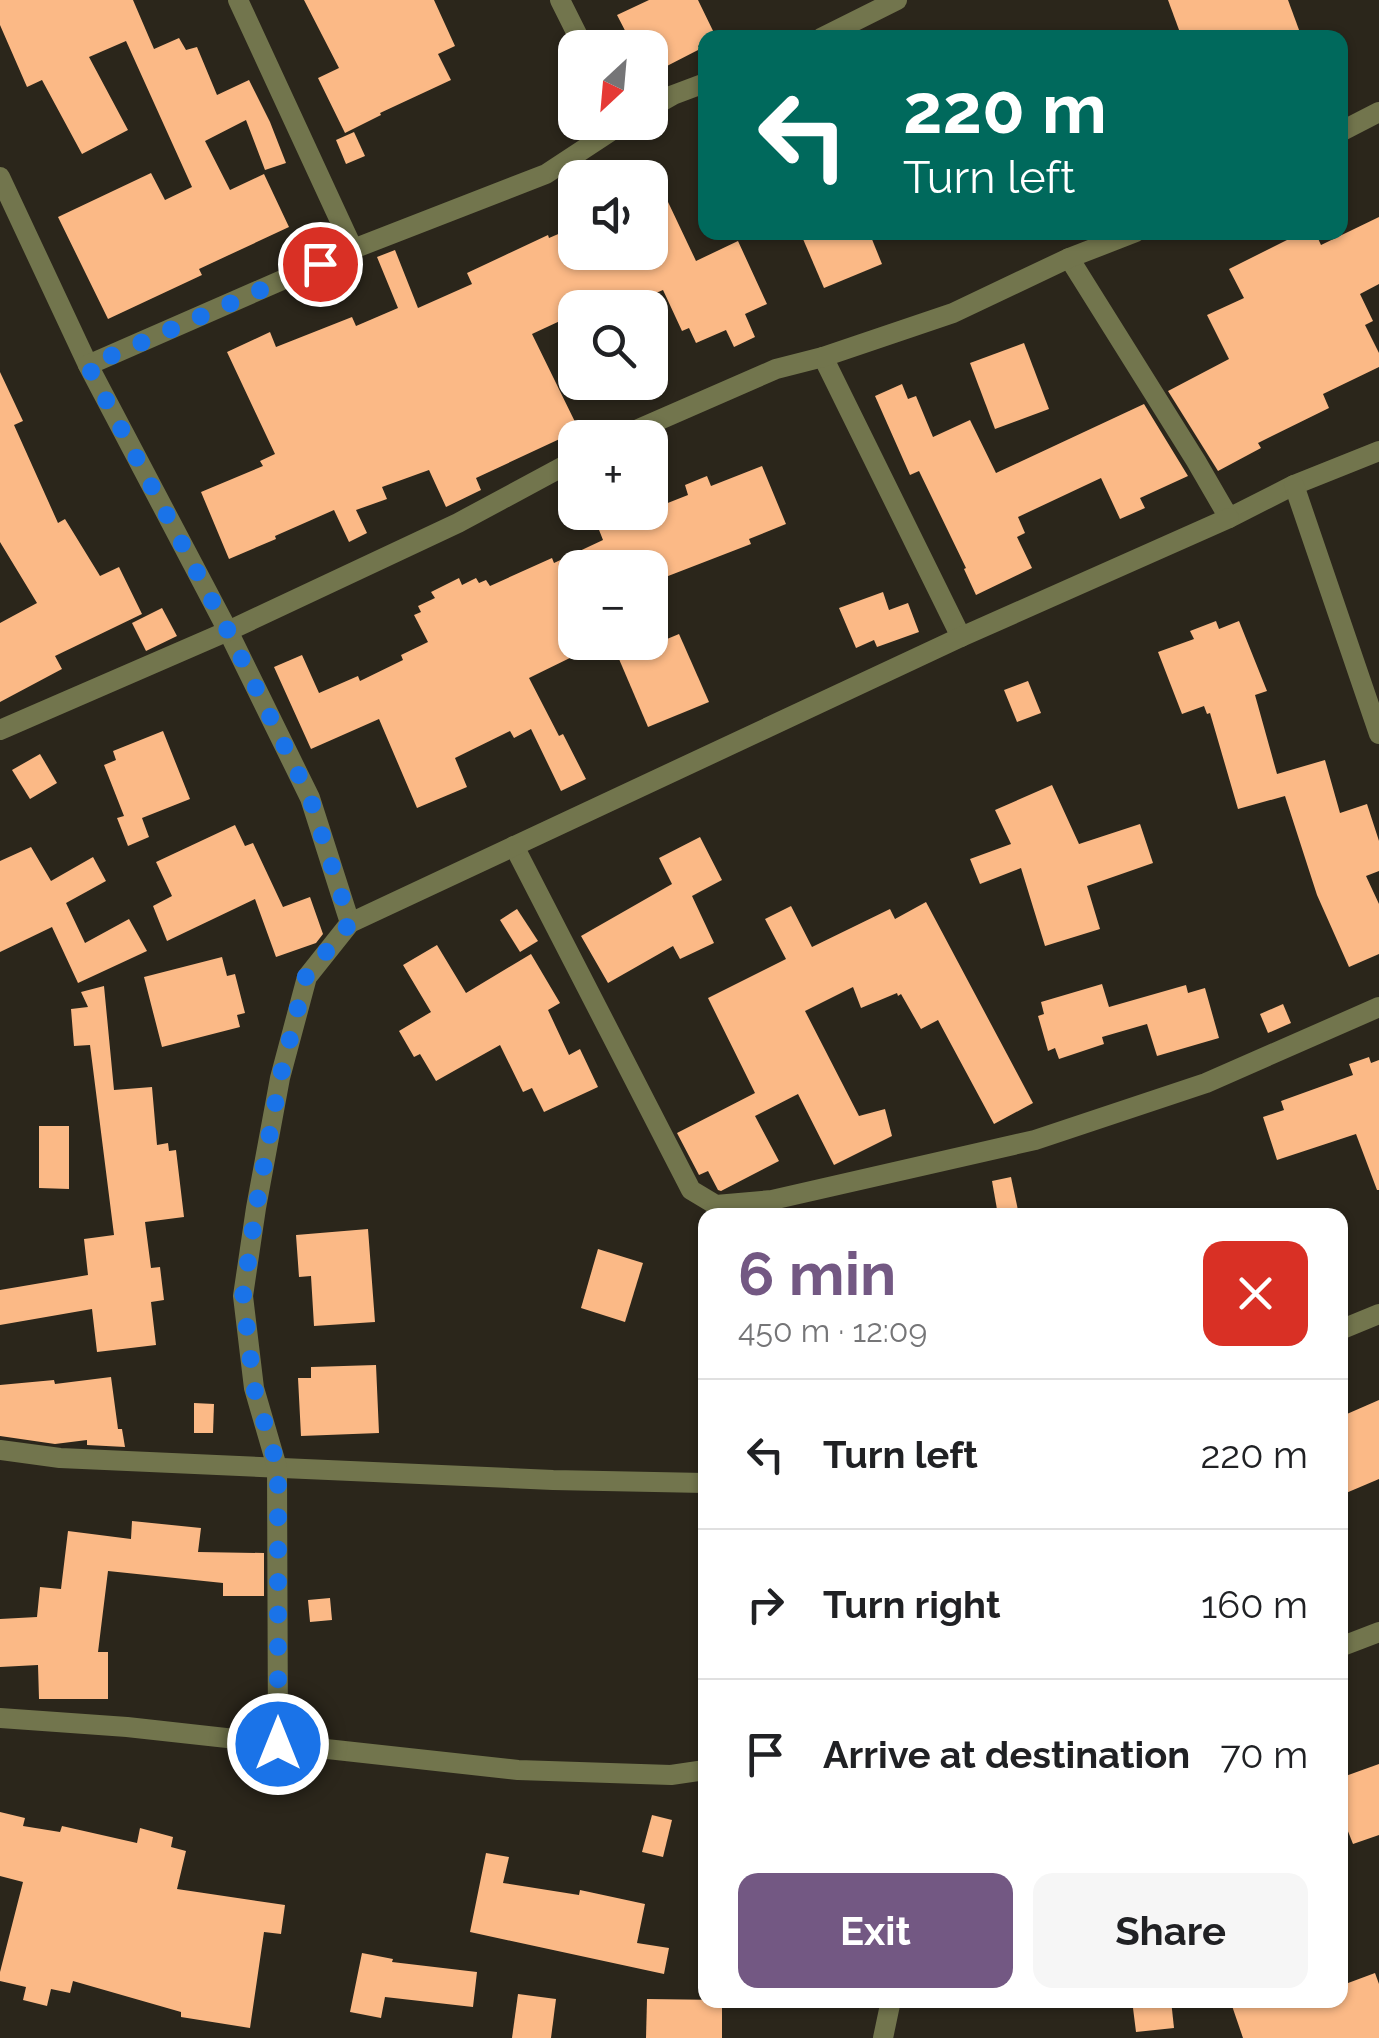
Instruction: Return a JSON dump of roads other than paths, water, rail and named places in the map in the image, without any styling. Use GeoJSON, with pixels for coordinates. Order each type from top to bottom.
{"type":"FeatureCollection","features":[{"type":"Feature","properties":{"kind":"street"},"geometry":{"type":"LineString","coordinates":[[238,0],[353,249]]}},
{"type":"Feature","properties":{"kind":"street"},"geometry":{"type":"LineString","coordinates":[[560,0],[575,30]]}},
{"type":"Feature","properties":{"kind":"street"},"geometry":{"type":"LineString","coordinates":[[837,30],[896,0]]}},
{"type":"Feature","properties":{"kind":"street"},"geometry":{"type":"LineString","coordinates":[[668,98],[698,86]]}},
{"type":"Feature","properties":{"kind":"street"},"geometry":{"type":"LineString","coordinates":[[1348,128],[1379,112]]}},
{"type":"Feature","properties":{"kind":"street"},"geometry":{"type":"LineString","coordinates":[[88,366],[353,249],[546,174],[597,140]]}},
{"type":"Feature","properties":{"kind":"street"},"geometry":{"type":"LineString","coordinates":[[0,177],[88,366],[228,631],[310,798],[350,923]]}},
{"type":"Feature","properties":{"kind":"street"},"geometry":{"type":"LineString","coordinates":[[659,420],[776,369],[823,358],[953,312],[1115,240]]}},
{"type":"Feature","properties":{"kind":"street"},"geometry":{"type":"LineString","coordinates":[[1068,258],[1229,518]]}},
{"type":"Feature","properties":{"kind":"street"},"geometry":{"type":"LineString","coordinates":[[823,358],[962,638]]}},
{"type":"Feature","properties":{"kind":"street"},"geometry":{"type":"LineString","coordinates":[[278,1744],[278,1468],[254,1388],[243,1296],[280,1078],[306,976],[350,923],[1294,485],[1379,451]]}},
{"type":"Feature","properties":{"kind":"street"},"geometry":{"type":"LineString","coordinates":[[0,730],[228,631],[458,522],[558,469]]}},
{"type":"Feature","properties":{"kind":"street"},"geometry":{"type":"LineString","coordinates":[[1294,485],[1379,734]]}},
{"type":"Feature","properties":{"kind":"street"},"geometry":{"type":"LineString","coordinates":[[514,846],[691,1190],[716,1205],[772,1200],[1035,1140],[1206,1083],[1379,1007]]}},
{"type":"Feature","properties":{"kind":"street"},"geometry":{"type":"LineString","coordinates":[[1348,1327],[1379,1314]]}},
{"type":"Feature","properties":{"kind":"street"},"geometry":{"type":"LineString","coordinates":[[0,1450],[60,1458],[698,1483]]}},
{"type":"Feature","properties":{"kind":"street"},"geometry":{"type":"LineString","coordinates":[[1348,1643],[1379,1632]]}},
{"type":"Feature","properties":{"kind":"street"},"geometry":{"type":"LineString","coordinates":[[0,1718],[128,1727],[518,1770],[671,1775],[698,1771]]}},
{"type":"Feature","properties":{"kind":"street"},"geometry":{"type":"LineString","coordinates":[[883,2038],[890,2008]]}}]}
